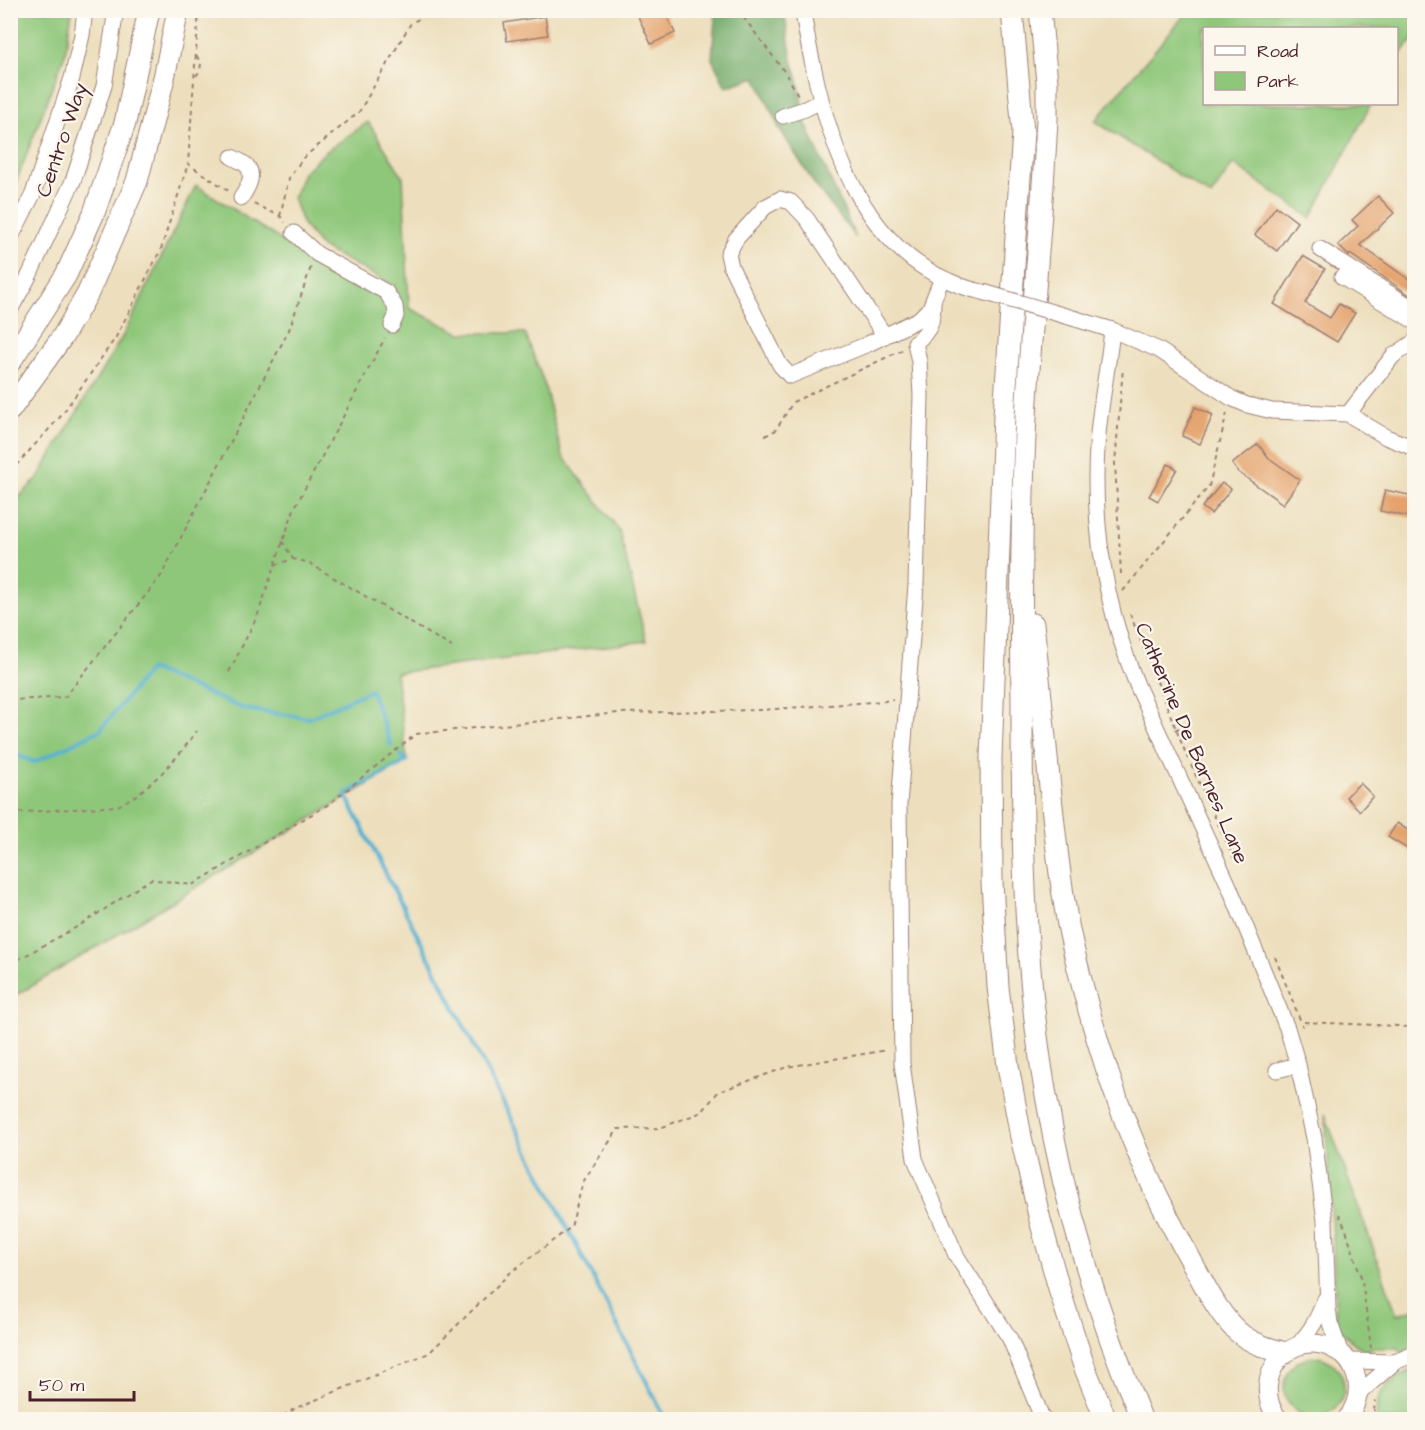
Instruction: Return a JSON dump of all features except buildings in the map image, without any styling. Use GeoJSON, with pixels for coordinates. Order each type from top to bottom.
{"type":"FeatureCollection","features":[{"type":"Feature","properties":{"kind":"highway"},"geometry":{"type":"LineString","coordinates":[[10,362],[66,275],[94,213],[125,123],[149,10]]}},
{"type":"Feature","properties":{"kind":"highway"},"geometry":{"type":"LineString","coordinates":[[10,410],[63,336],[88,294],[137,181],[164,78],[178,10]]}},
{"type":"Feature","properties":{"kind":"highway"},"geometry":{"type":"LineString","coordinates":[[1012,10],[1023,132],[1005,416],[992,746],[992,882],[998,987],[1008,1066],[1040,1220],[1084,1366],[1106,1419]]}},
{"type":"Feature","properties":{"kind":"highway"},"geometry":{"type":"LineString","coordinates":[[1040,10],[1047,82],[1047,119],[1025,435],[1021,590],[1023,854],[1026,919],[1044,1088],[1056,1152],[1091,1280],[1112,1344],[1142,1419]]}},
{"type":"Feature","properties":{"kind":"highway"},"geometry":{"type":"LineString","coordinates":[[1023,522],[1065,913],[1085,998],[1108,1076],[1157,1195],[1216,1303],[1235,1329],[1245,1337],[1271,1349],[1291,1349]]}},
{"type":"Feature","properties":{"kind":"main road"},"geometry":{"type":"LineString","coordinates":[[1279,1419],[1268,1398],[1269,1376],[1275,1363],[1291,1349],[1310,1344],[1323,1345],[1345,1358],[1354,1371],[1357,1379],[1361,1419]]}},
{"type":"Feature","properties":{"kind":"main road"},"geometry":{"type":"LineString","coordinates":[[1346,1419],[1354,1408],[1358,1395]]}},
{"type":"Feature","properties":{"kind":"street"},"geometry":{"type":"LineString","coordinates":[[10,239],[33,194],[72,78],[85,10]]}},
{"type":"Feature","properties":{"kind":"street","name":"Centro Way"},"geometry":{"type":"LineString","coordinates":[[10,310],[29,276],[73,181],[104,86],[116,10]]}},
{"type":"Feature","properties":{"kind":"street"},"geometry":{"type":"LineString","coordinates":[[803,10],[821,101],[846,171],[870,215],[893,242],[935,276],[958,285],[1112,330],[1143,342],[1159,350],[1231,398],[1247,405],[1272,411],[1348,414],[1386,437],[1414,448]]}},
{"type":"Feature","properties":{"kind":"street"},"geometry":{"type":"LineString","coordinates":[[783,116],[821,101]]}},
{"type":"Feature","properties":{"kind":"street"},"geometry":{"type":"LineString","coordinates":[[232,157],[246,165],[250,171],[247,189],[241,198]]}},
{"type":"Feature","properties":{"kind":"street"},"geometry":{"type":"LineString","coordinates":[[885,336],[807,219],[792,202],[780,199],[765,207],[736,239],[728,254],[731,267],[780,365],[790,376],[885,336],[919,319],[926,314],[933,302],[942,278]]}},
{"type":"Feature","properties":{"kind":"street"},"geometry":{"type":"LineString","coordinates":[[294,233],[317,254],[386,292],[395,306],[396,316],[392,325]]}},
{"type":"Feature","properties":{"kind":"street"},"geometry":{"type":"LineString","coordinates":[[1320,249],[1414,309]]}},
{"type":"Feature","properties":{"kind":"street"},"geometry":{"type":"LineString","coordinates":[[1342,277],[1414,321]]}},
{"type":"Feature","properties":{"kind":"street"},"geometry":{"type":"LineString","coordinates":[[933,302],[933,316],[928,331],[915,343],[919,361],[921,395],[916,585],[899,805],[902,1063],[915,1159],[956,1255],[1010,1339],[1043,1419]]}},
{"type":"Feature","properties":{"kind":"street","name":"Catherine De Barnes Lane"},"geometry":{"type":"LineString","coordinates":[[1112,330],[1101,403],[1096,476],[1099,537],[1112,613],[1137,685],[1229,886],[1287,1028],[1310,1115],[1323,1200],[1326,1294],[1330,1323],[1345,1358]]}},
{"type":"Feature","properties":{"kind":"street"},"geometry":{"type":"LineString","coordinates":[[1348,414],[1393,357],[1414,342]]}},
{"type":"Feature","properties":{"kind":"street"},"geometry":{"type":"LineString","coordinates":[[1276,1070],[1298,1065]]}},
{"type":"Feature","properties":{"kind":"street","name":"Catherine De Barnes Lane"},"geometry":{"type":"LineString","coordinates":[[1291,1349],[1311,1330],[1318,1318],[1326,1294]]}},
{"type":"Feature","properties":{"kind":"street"},"geometry":{"type":"LineString","coordinates":[[1358,1395],[1395,1362],[1414,1354]]}},
{"type":"Feature","properties":{"kind":"street"},"geometry":{"type":"LineString","coordinates":[[1345,1358],[1395,1362]]}},
{"type":"Feature","properties":{"kind":"path"},"geometry":{"type":"LineString","coordinates":[[10,472],[61,416],[116,337],[161,249],[189,164],[199,10]]}},
{"type":"Feature","properties":{"kind":"path"},"geometry":{"type":"LineString","coordinates":[[280,216],[289,178],[303,158],[359,112],[411,23],[436,10]]}},
{"type":"Feature","properties":{"kind":"path"},"geometry":{"type":"LineString","coordinates":[[738,10],[788,75],[805,109]]}},
{"type":"Feature","properties":{"kind":"path"},"geometry":{"type":"LineString","coordinates":[[195,76],[200,71],[201,63],[196,55]]}},
{"type":"Feature","properties":{"kind":"path"},"geometry":{"type":"LineString","coordinates":[[189,164],[241,198],[280,216],[294,233]]}},
{"type":"Feature","properties":{"kind":"path"},"geometry":{"type":"LineString","coordinates":[[10,698],[13,700],[65,697],[161,576],[289,330],[313,263]]}},
{"type":"Feature","properties":{"kind":"path"},"geometry":{"type":"LineString","coordinates":[[229,672],[257,617],[294,510],[392,325]]}},
{"type":"Feature","properties":{"kind":"path"},"geometry":{"type":"LineString","coordinates":[[765,436],[776,430],[793,402],[915,343]]}},
{"type":"Feature","properties":{"kind":"path"},"geometry":{"type":"LineString","coordinates":[[1123,364],[1115,463],[1122,593],[1209,486],[1231,398]]}},
{"type":"Feature","properties":{"kind":"path"},"geometry":{"type":"LineString","coordinates":[[282,541],[293,559]]}},
{"type":"Feature","properties":{"kind":"path"},"geometry":{"type":"LineString","coordinates":[[275,565],[293,559],[307,562],[452,647]]}},
{"type":"Feature","properties":{"kind":"path"},"geometry":{"type":"LineString","coordinates":[[10,964],[82,924],[151,879],[192,885],[329,804],[416,734],[618,713],[761,710],[885,701],[908,695]]}},
{"type":"Feature","properties":{"kind":"path"},"geometry":{"type":"LineString","coordinates":[[10,813],[118,806],[138,794],[161,774],[197,731]]}},
{"type":"Feature","properties":{"kind":"path"},"geometry":{"type":"LineString","coordinates":[[1302,1022],[1414,1028]]}},
{"type":"Feature","properties":{"kind":"path"},"geometry":{"type":"LineString","coordinates":[[275,1419],[296,1408],[429,1353],[510,1273],[571,1227],[583,1182],[618,1129],[660,1128],[702,1112],[718,1092],[787,1067],[902,1048]]}},
{"type":"Feature","properties":{"kind":"green space"},"geometry":{"type":"Polygon","coordinates":[[[11,10],[72,11],[65,54],[11,195],[11,10]]]}},
{"type":"Feature","properties":{"kind":"green space"},"geometry":{"type":"Polygon","coordinates":[[[724,10],[784,11],[805,122],[856,238],[813,182],[779,128],[756,77],[726,87],[712,59],[715,18],[724,10]]]}},
{"type":"Feature","properties":{"kind":"green space"},"geometry":{"type":"Polygon","coordinates":[[[1188,11],[1414,11],[1414,39],[1398,57],[1398,27],[1203,27],[1203,105],[1370,105],[1311,218],[1233,164],[1211,196],[1095,121],[1188,11]]]}},
{"type":"Feature","properties":{"kind":"green space"},"geometry":{"type":"Polygon","coordinates":[[[368,122],[403,177],[409,308],[460,333],[525,333],[544,383],[562,455],[619,530],[646,641],[396,673],[407,761],[11,997],[11,505],[37,479],[125,332],[196,185],[307,257],[401,304],[395,286],[321,247],[302,223],[293,198],[303,173],[325,152],[368,122]]]}},
{"type":"Feature","properties":{"kind":"green space"},"geometry":{"type":"Polygon","coordinates":[[[1325,1114],[1397,1315],[1414,1309],[1414,1347],[1403,1353],[1398,1348],[1369,1348],[1368,1352],[1350,1340],[1336,1322],[1325,1114]]]}},
{"type":"Feature","properties":{"kind":"green space"},"geometry":{"type":"Polygon","coordinates":[[[1308,1357],[1320,1357],[1336,1365],[1342,1375],[1344,1387],[1342,1399],[1336,1409],[1320,1417],[1308,1417],[1292,1409],[1284,1393],[1284,1381],[1292,1365],[1308,1357]]]}},
{"type":"Feature","properties":{"kind":"green space"},"geometry":{"type":"Polygon","coordinates":[[[1414,1361],[1414,1419],[1377,1419],[1376,1409],[1381,1394],[1390,1383],[1412,1369],[1410,1363],[1414,1361]]]}},
{"type":"Feature","properties":{"kind":"waterway"},"geometry":{"type":"LineString","coordinates":[[10,753],[35,762],[100,730],[150,669],[244,709],[309,718],[371,690],[391,745]]}},
{"type":"Feature","properties":{"kind":"waterway"},"geometry":{"type":"LineString","coordinates":[[401,755],[407,761],[345,794],[666,1420]]}}]}
